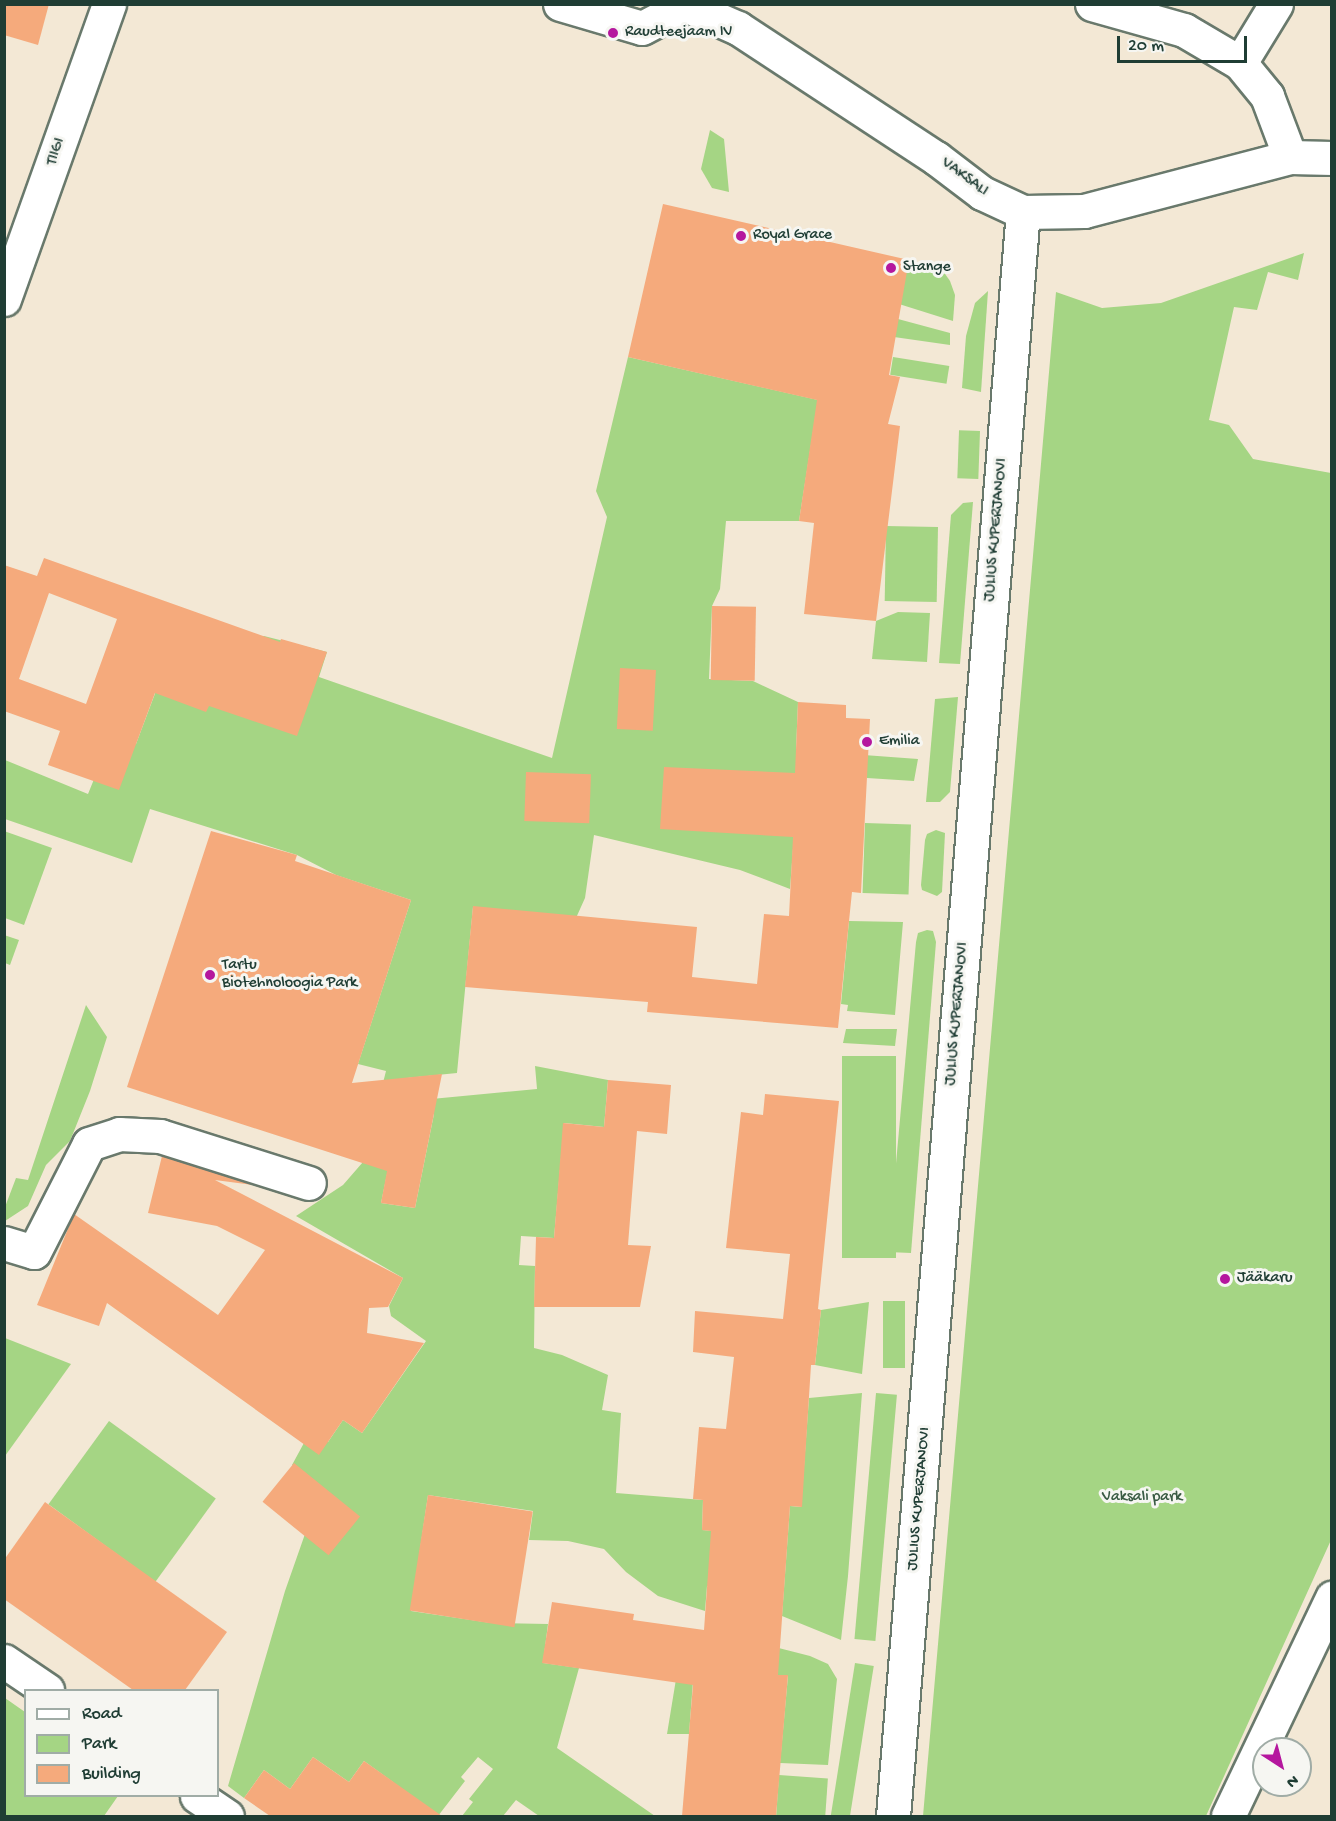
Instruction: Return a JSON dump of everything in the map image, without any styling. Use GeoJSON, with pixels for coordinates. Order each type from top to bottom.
{"type":"FeatureCollection","features":[{"type":"Feature","properties":{"kind":"street","name":"TIIGI"},"geometry":{"type":"LineString","coordinates":[[4,299],[109,4]]}},
{"type":"Feature","properties":{"kind":"street"},"geometry":{"type":"LineString","coordinates":[[560,4],[642,28],[686,5]]}},
{"type":"Feature","properties":{"kind":"street"},"geometry":{"type":"LineString","coordinates":[[1092,4],[1184,30],[1240,63],[1267,96],[1290,157]]}},
{"type":"Feature","properties":{"kind":"street"},"geometry":{"type":"LineString","coordinates":[[1240,63],[1276,4]]}},
{"type":"Feature","properties":{"kind":"street","name":"VAKSALI"},"geometry":{"type":"LineString","coordinates":[[686,5],[745,16],[982,194],[1023,212],[1084,211],[1290,157],[1332,158]]}},
{"type":"Feature","properties":{"kind":"street","name":"JULIUS KUPERJANOVI"},"geometry":{"type":"LineString","coordinates":[[893,1816],[1023,212]]}},
{"type":"Feature","properties":{"kind":"street"},"geometry":{"type":"LineString","coordinates":[[4,1243],[34,1252],[89,1144],[119,1134],[159,1136],[309,1183]]}},
{"type":"Feature","properties":{"kind":"street"},"geometry":{"type":"LineString","coordinates":[[1228,1816],[1332,1598]]}},
{"type":"Feature","properties":{"kind":"street"},"geometry":{"type":"LineString","coordinates":[[4,1661],[46,1689]]}},
{"type":"Feature","properties":{"kind":"street"},"geometry":{"type":"LineString","coordinates":[[198,1797],[226,1816]]}},
{"type":"Feature","properties":{"kind":"green space"},"geometry":{"type":"Polygon","coordinates":[[[710,130],[724,139],[729,192],[712,188],[701,169],[710,130]]]}},
{"type":"Feature","properties":{"kind":"green space","name":"Vaksali park"},"geometry":{"type":"Polygon","coordinates":[[[1304,253],[1298,280],[1268,272],[1257,310],[1234,307],[1209,420],[1229,425],[1253,459],[1331,473],[1331,1540],[1206,1816],[923,1816],[1056,292],[1102,308],[1161,303],[1304,253]]]}},
{"type":"Feature","properties":{"kind":"green space"},"geometry":{"type":"Polygon","coordinates":[[[909,260],[943,271],[955,295],[953,321],[899,304],[909,260]]]}},
{"type":"Feature","properties":{"kind":"green space"},"geometry":{"type":"Polygon","coordinates":[[[988,291],[981,392],[962,388],[966,336],[975,303],[988,291]]]}},
{"type":"Feature","properties":{"kind":"green space"},"geometry":{"type":"Polygon","coordinates":[[[898,319],[950,333],[950,345],[894,337],[898,319]]]}},
{"type":"Feature","properties":{"kind":"green space"},"geometry":{"type":"Polygon","coordinates":[[[628,357],[818,400],[799,521],[726,521],[720,589],[712,606],[709,679],[753,681],[798,702],[796,750],[918,759],[914,781],[867,778],[867,771],[799,768],[790,889],[740,870],[594,835],[585,898],[576,918],[473,907],[457,1073],[407,1078],[381,1203],[415,1208],[434,1114],[421,1100],[537,1089],[535,1066],[608,1080],[604,1127],[564,1123],[554,1238],[521,1236],[519,1265],[535,1266],[534,1348],[562,1355],[608,1375],[602,1410],[621,1413],[616,1493],[703,1500],[702,1530],[726,1532],[722,1587],[707,1586],[705,1611],[658,1596],[626,1572],[604,1549],[568,1541],[529,1540],[533,1511],[428,1495],[411,1611],[491,1623],[548,1624],[543,1663],[579,1668],[557,1748],[655,1816],[539,1816],[516,1800],[503,1816],[462,1816],[473,1802],[469,1799],[493,1769],[478,1757],[461,1777],[465,1781],[438,1816],[399,1816],[379,1802],[393,1782],[364,1761],[349,1782],[313,1757],[290,1789],[264,1770],[244,1798],[228,1786],[285,1591],[305,1534],[334,1497],[292,1465],[311,1430],[328,1442],[343,1420],[362,1433],[426,1341],[391,1316],[389,1306],[403,1278],[296,1216],[343,1185],[363,1162],[386,1071],[358,1064],[411,900],[336,875],[297,855],[150,809],[132,863],[5,819],[5,760],[88,794],[112,735],[136,744],[162,675],[264,636],[327,652],[319,677],[552,758],[607,517],[596,491],[628,357]]]}},
{"type":"Feature","properties":{"kind":"green space"},"geometry":{"type":"Polygon","coordinates":[[[893,357],[949,366],[946,384],[890,375],[893,357]]]}},
{"type":"Feature","properties":{"kind":"green space"},"geometry":{"type":"Polygon","coordinates":[[[959,430],[980,431],[978,479],[957,478],[959,430]]]}},
{"type":"Feature","properties":{"kind":"green space"},"geometry":{"type":"Polygon","coordinates":[[[973,502],[960,664],[939,663],[951,515],[963,503],[973,502]]]}},
{"type":"Feature","properties":{"kind":"green space"},"geometry":{"type":"Polygon","coordinates":[[[886,526],[938,527],[937,602],[885,601],[886,526]]]}},
{"type":"Feature","properties":{"kind":"green space"},"geometry":{"type":"Polygon","coordinates":[[[898,612],[930,613],[927,662],[872,659],[876,621],[898,612]]]}},
{"type":"Feature","properties":{"kind":"green space"},"geometry":{"type":"Polygon","coordinates":[[[958,697],[950,792],[940,802],[926,802],[935,699],[958,697]]]}},
{"type":"Feature","properties":{"kind":"green space"},"geometry":{"type":"Polygon","coordinates":[[[865,823],[911,825],[909,895],[863,893],[865,823]]]}},
{"type":"Feature","properties":{"kind":"green space"},"geometry":{"type":"Polygon","coordinates":[[[936,830],[945,833],[942,892],[937,896],[922,890],[921,885],[925,840],[927,834],[936,830]]]}},
{"type":"Feature","properties":{"kind":"green space"},"geometry":{"type":"Polygon","coordinates":[[[4,831],[52,848],[24,925],[5,918],[4,831]]]}},
{"type":"Feature","properties":{"kind":"green space"},"geometry":{"type":"Polygon","coordinates":[[[849,921],[903,922],[895,1015],[847,1011],[848,1005],[841,1004],[849,921]]]}},
{"type":"Feature","properties":{"kind":"green space"},"geometry":{"type":"Polygon","coordinates":[[[933,931],[936,942],[911,1253],[888,1252],[916,942],[918,933],[933,931]]]}},
{"type":"Feature","properties":{"kind":"green space"},"geometry":{"type":"Polygon","coordinates":[[[4,935],[19,940],[10,965],[5,963],[4,935]]]}},
{"type":"Feature","properties":{"kind":"green space"},"geometry":{"type":"Polygon","coordinates":[[[86,1005],[107,1037],[90,1091],[70,1141],[46,1165],[28,1206],[5,1221],[5,1207],[16,1178],[28,1180],[86,1005]]]}},
{"type":"Feature","properties":{"kind":"green space"},"geometry":{"type":"Polygon","coordinates":[[[846,1029],[897,1029],[895,1046],[843,1043],[846,1029]]]}},
{"type":"Feature","properties":{"kind":"green space"},"geometry":{"type":"Polygon","coordinates":[[[842,1056],[896,1056],[896,1258],[842,1258],[842,1056]]]}},
{"type":"Feature","properties":{"kind":"green space"},"geometry":{"type":"Polygon","coordinates":[[[883,1301],[905,1301],[905,1368],[883,1368],[883,1301]]]}},
{"type":"Feature","properties":{"kind":"green space"},"geometry":{"type":"Polygon","coordinates":[[[869,1302],[862,1374],[815,1365],[821,1310],[869,1302]]]}},
{"type":"Feature","properties":{"kind":"green space"},"geometry":{"type":"Polygon","coordinates":[[[5,1338],[71,1364],[5,1456],[5,1338]]]}},
{"type":"Feature","properties":{"kind":"green space"},"geometry":{"type":"Polygon","coordinates":[[[862,1393],[841,1640],[782,1616],[790,1506],[801,1507],[809,1398],[862,1393]]]}},
{"type":"Feature","properties":{"kind":"green space"},"geometry":{"type":"Polygon","coordinates":[[[876,1393],[897,1395],[875,1641],[854,1639],[876,1393]]]}},
{"type":"Feature","properties":{"kind":"green space"},"geometry":{"type":"Polygon","coordinates":[[[109,1421],[216,1499],[155,1582],[48,1504],[109,1421]]]}},
{"type":"Feature","properties":{"kind":"green space"},"geometry":{"type":"Polygon","coordinates":[[[712,1631],[810,1656],[828,1664],[837,1679],[828,1765],[780,1763],[788,1676],[707,1669],[712,1631]]]}},
{"type":"Feature","properties":{"kind":"green space"},"geometry":{"type":"Polygon","coordinates":[[[855,1663],[874,1666],[850,1816],[831,1815],[855,1663]]]}},
{"type":"Feature","properties":{"kind":"green space"},"geometry":{"type":"Polygon","coordinates":[[[678,1667],[694,1668],[689,1734],[667,1734],[678,1667]]]}},
{"type":"Feature","properties":{"kind":"green space"},"geometry":{"type":"Polygon","coordinates":[[[5,1698],[24,1711],[24,1797],[117,1797],[104,1816],[5,1816],[5,1698]]]}},
{"type":"Feature","properties":{"kind":"green space"},"geometry":{"type":"Polygon","coordinates":[[[779,1775],[828,1778],[825,1816],[776,1816],[779,1775]]]}},
{"type":"Feature","properties":{"kind":"building"},"geometry":{"type":"Polygon","coordinates":[[[4,4],[49,4],[38,45],[4,35],[4,4]]]}},
{"type":"Feature","properties":{"kind":"building"},"geometry":{"type":"Polygon","coordinates":[[[663,204],[909,260],[889,375],[900,377],[888,424],[900,426],[876,621],[804,614],[814,523],[799,521],[817,400],[628,357],[663,204]]]}},
{"type":"Feature","properties":{"kind":"building"},"geometry":{"type":"Polygon","coordinates":[[[44,558],[280,642],[281,639],[327,652],[297,736],[209,706],[206,712],[155,693],[119,790],[48,765],[60,731],[4,711],[4,565],[37,576],[44,558]],[[49,593],[19,679],[86,704],[117,619],[49,593]]]}},
{"type":"Feature","properties":{"kind":"building"},"geometry":{"type":"Polygon","coordinates":[[[712,606],[756,607],[755,681],[711,680],[712,606]]]}},
{"type":"Feature","properties":{"kind":"building"},"geometry":{"type":"Polygon","coordinates":[[[620,668],[656,670],[653,731],[617,729],[620,668]]]}},
{"type":"Feature","properties":{"kind":"building"},"geometry":{"type":"Polygon","coordinates":[[[798,702],[846,705],[846,718],[870,719],[861,893],[852,892],[838,1028],[647,1012],[648,1002],[465,987],[473,906],[697,927],[692,977],[757,984],[764,914],[789,916],[793,837],[660,829],[664,767],[795,773],[798,702]]]}},
{"type":"Feature","properties":{"kind":"building"},"geometry":{"type":"Polygon","coordinates":[[[526,772],[591,774],[589,823],[524,821],[526,772]]]}},
{"type":"Feature","properties":{"kind":"building","name":"Tartu Biotehnoloogia Park"},"geometry":{"type":"Polygon","coordinates":[[[211,831],[297,855],[295,861],[411,900],[352,1083],[442,1074],[415,1208],[381,1203],[387,1171],[127,1087],[211,831]]]}},
{"type":"Feature","properties":{"kind":"building"},"geometry":{"type":"Polygon","coordinates":[[[608,1080],[671,1085],[667,1134],[637,1131],[628,1245],[651,1246],[640,1307],[534,1307],[536,1237],[554,1238],[563,1123],[604,1127],[608,1080]]]}},
{"type":"Feature","properties":{"kind":"building"},"geometry":{"type":"Polygon","coordinates":[[[765,1094],[839,1101],[818,1309],[821,1310],[815,1365],[811,1365],[802,1507],[790,1506],[778,1675],[788,1675],[776,1816],[682,1816],[693,1685],[542,1663],[552,1602],[634,1614],[633,1620],[704,1630],[711,1531],[702,1530],[703,1500],[693,1499],[699,1427],[726,1429],[734,1357],[693,1352],[695,1311],[783,1319],[790,1254],[726,1248],[741,1112],[763,1115],[765,1094]]]}},
{"type":"Feature","properties":{"kind":"building"},"geometry":{"type":"Polygon","coordinates":[[[162,1156],[253,1185],[215,1180],[403,1278],[388,1307],[369,1308],[367,1333],[424,1343],[362,1433],[343,1420],[319,1455],[107,1303],[99,1326],[37,1305],[74,1214],[218,1315],[265,1250],[217,1226],[148,1213],[162,1156]]]}},
{"type":"Feature","properties":{"kind":"building"},"geometry":{"type":"Polygon","coordinates":[[[294,1463],[360,1516],[329,1555],[263,1502],[294,1463]]]}},
{"type":"Feature","properties":{"kind":"building"},"geometry":{"type":"Polygon","coordinates":[[[428,1495],[533,1512],[514,1627],[410,1611],[428,1495]]]}},
{"type":"Feature","properties":{"kind":"building"},"geometry":{"type":"Polygon","coordinates":[[[45,1502],[227,1632],[186,1689],[132,1689],[4,1599],[4,1560],[45,1502]]]}},
{"type":"Feature","properties":{"kind":"building"},"geometry":{"type":"Polygon","coordinates":[[[313,1757],[349,1782],[364,1761],[442,1816],[270,1816],[244,1798],[264,1770],[290,1789],[313,1757]]]}},
{"type":"Feature","properties":{"kind":"place","name":"Raudteejaam IV"},"geometry":{"type":"Point","coordinates":[613,33]}},
{"type":"Feature","properties":{"kind":"place","name":"Royal Grace"},"geometry":{"type":"Point","coordinates":[741,236]}},
{"type":"Feature","properties":{"kind":"place","name":"Stange"},"geometry":{"type":"Point","coordinates":[891,268]}},
{"type":"Feature","properties":{"kind":"place","name":"Emilia"},"geometry":{"type":"Point","coordinates":[867,742]}},
{"type":"Feature","properties":{"kind":"place","name":"Tartu Biotehnoloogia Park"},"geometry":{"type":"Point","coordinates":[210,975]}},
{"type":"Feature","properties":{"kind":"place","name":"Jääkaru"},"geometry":{"type":"Point","coordinates":[1225,1279]}}]}
